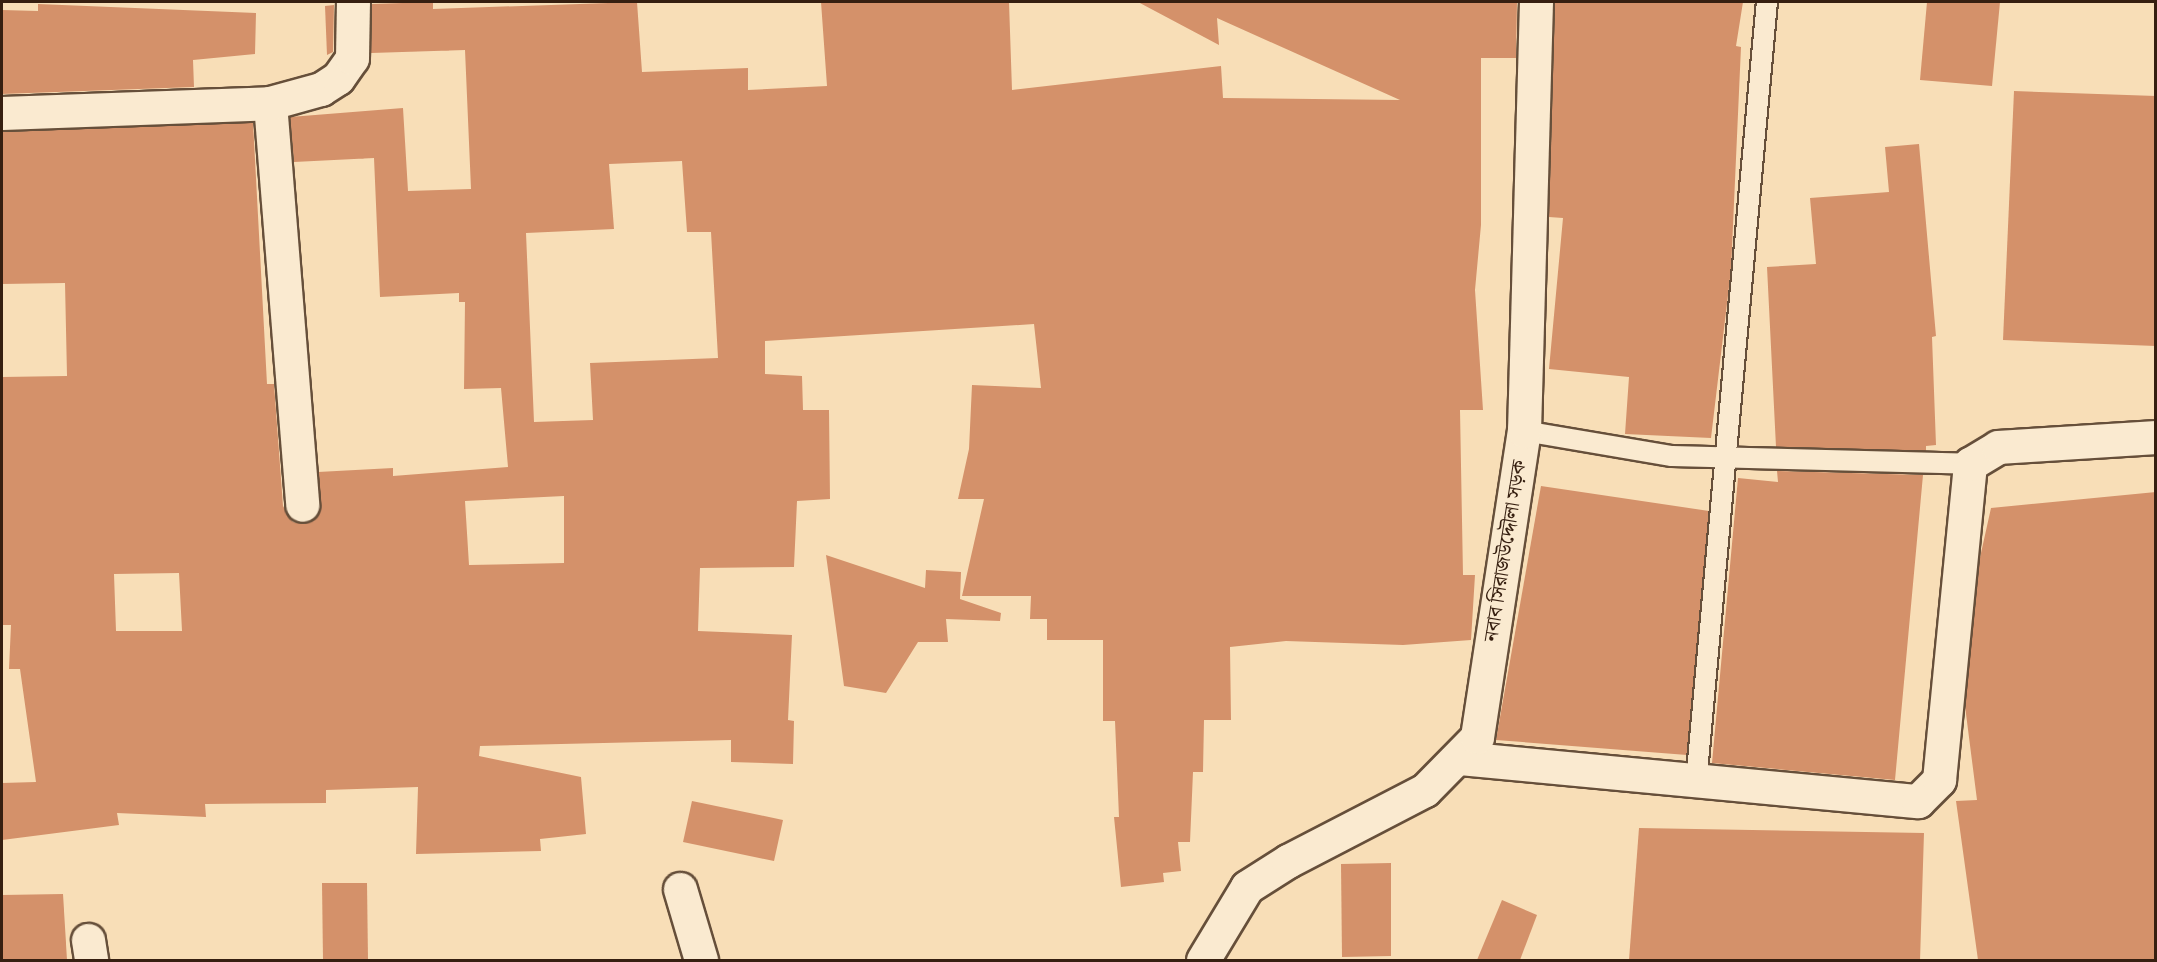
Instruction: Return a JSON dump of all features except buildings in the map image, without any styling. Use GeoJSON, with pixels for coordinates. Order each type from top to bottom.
{"type":"FeatureCollection","features":[{"type":"Feature","properties":{"kind":"street"},"geometry":{"type":"LineString","coordinates":[[2,113],[270,103],[321,89],[338,78],[352,58],[353,2]]}},
{"type":"Feature","properties":{"kind":"street","name":"নবাব সিরাজউদ্দৌলা সড়ক"},"geometry":{"type":"LineString","coordinates":[[1203,960],[1247,887],[1288,861],[1425,790],[1460,758],[1477,737],[1524,431],[1536,2]]}},
{"type":"Feature","properties":{"kind":"street"},"geometry":{"type":"LineString","coordinates":[[270,103],[302,505]]}},
{"type":"Feature","properties":{"kind":"street"},"geometry":{"type":"LineString","coordinates":[[1460,758],[1696,783],[1918,801],[1938,780],[1970,464],[1998,447],[2156,437]]}},
{"type":"Feature","properties":{"kind":"street"},"geometry":{"type":"LineString","coordinates":[[680,889],[701,960]]}},
{"type":"Feature","properties":{"kind":"lane"},"geometry":{"type":"LineString","coordinates":[[1696,783],[1728,458],[1767,2]]}},
{"type":"Feature","properties":{"kind":"lane"},"geometry":{"type":"LineString","coordinates":[[1524,431],[1672,456],[1970,464]]}}]}
